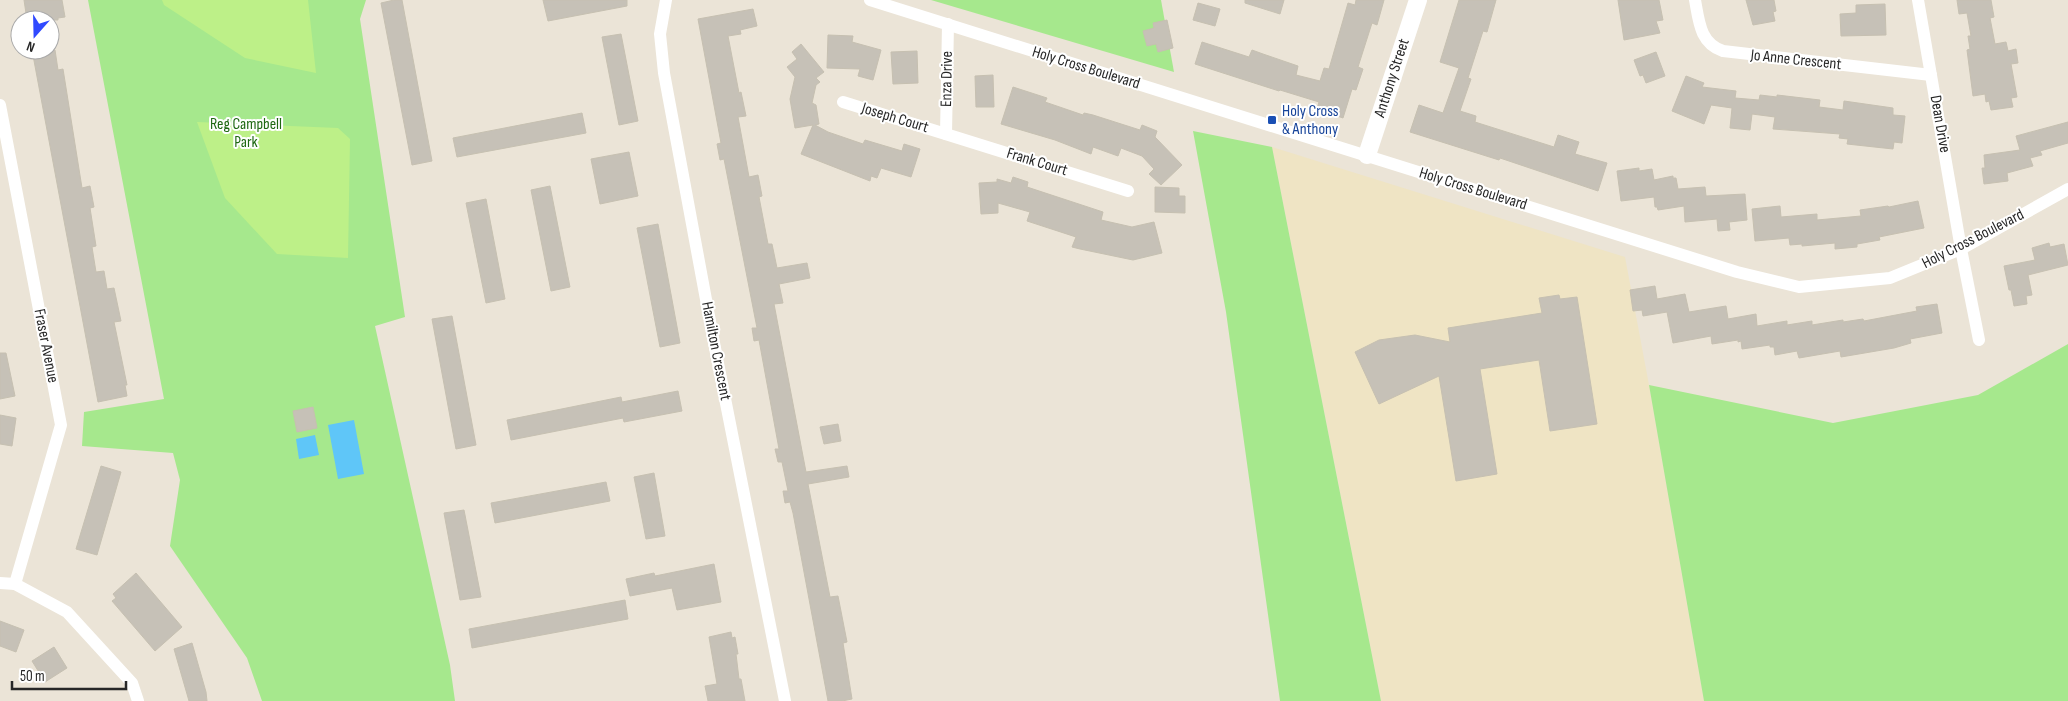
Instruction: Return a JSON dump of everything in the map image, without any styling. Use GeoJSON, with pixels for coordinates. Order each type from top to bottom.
{"type":"FeatureCollection","features":[{"type":"Feature","properties":{"kind":"street","name":"Hamilton Crescent"},"geometry":{"type":"LineString","coordinates":[[666,0],[660,34],[664,73],[715,348],[785,701]]}},
{"type":"Feature","properties":{"kind":"street","name":"Holy Cross Boulevard"},"geometry":{"type":"LineString","coordinates":[[870,0],[1737,272],[1798,287],[1890,278],[1961,249],[2068,189]]}},
{"type":"Feature","properties":{"kind":"street","name":"Anthony Street"},"geometry":{"type":"LineString","coordinates":[[1367,155],[1418,0]]}},
{"type":"Feature","properties":{"kind":"street","name":"Jo Anne Crescent"},"geometry":{"type":"LineString","coordinates":[[1695,0],[1703,36],[1712,46],[1723,52],[1931,75]]}},
{"type":"Feature","properties":{"kind":"street","name":"Dean Drive"},"geometry":{"type":"LineString","coordinates":[[1918,0],[1961,249],[1979,340]]}},
{"type":"Feature","properties":{"kind":"street","name":"Enza Drive"},"geometry":{"type":"LineString","coordinates":[[946,134],[948,24]]}},
{"type":"Feature","properties":{"kind":"street","name":"Joseph Court"},"geometry":{"type":"LineString","coordinates":[[843,102],[946,134]]}},
{"type":"Feature","properties":{"kind":"street","name":"Fraser Avenue"},"geometry":{"type":"LineString","coordinates":[[0,105],[61,425],[15,584]]}},
{"type":"Feature","properties":{"kind":"street","name":"Frank Court"},"geometry":{"type":"LineString","coordinates":[[946,134],[1128,191]]}},
{"type":"Feature","properties":{"kind":"street"},"geometry":{"type":"LineString","coordinates":[[0,583],[15,584],[67,612],[132,683],[138,701]]}},
{"type":"Feature","properties":{"kind":"shaded area"},"geometry":{"type":"Polygon","coordinates":[[[1272,147],[1625,257],[1704,701],[1381,701],[1272,147]]]}},
{"type":"Feature","properties":{"kind":"green space","name":"Reg Campbell Park"},"geometry":{"type":"Polygon","coordinates":[[[88,0],[366,0],[360,19],[405,317],[375,326],[450,665],[455,701],[262,701],[247,658],[170,546],[180,480],[173,453],[82,446],[84,412],[164,399],[88,0]]]}},
{"type":"Feature","properties":{"kind":"green space"},"geometry":{"type":"Polygon","coordinates":[[[162,0],[308,0],[316,73],[245,58],[164,5],[162,0]]]}},
{"type":"Feature","properties":{"kind":"green space"},"geometry":{"type":"Polygon","coordinates":[[[931,0],[1161,0],[1174,72],[931,0]]]}},
{"type":"Feature","properties":{"kind":"green space"},"geometry":{"type":"Polygon","coordinates":[[[197,122],[338,128],[350,139],[348,258],[277,254],[225,198],[197,122]]]}},
{"type":"Feature","properties":{"kind":"green space"},"geometry":{"type":"Polygon","coordinates":[[[1193,131],[1272,147],[1381,701],[1280,701],[1226,312],[1193,131]]]}},
{"type":"Feature","properties":{"kind":"green space"},"geometry":{"type":"Polygon","coordinates":[[[2068,344],[2068,701],[1704,701],[1649,385],[1833,423],[1978,395],[2068,344]]]}},
{"type":"Feature","properties":{"kind":"water"},"geometry":{"type":"Polygon","coordinates":[[[354,420],[364,474],[338,479],[328,425],[354,420]]]}},
{"type":"Feature","properties":{"kind":"water"},"geometry":{"type":"Polygon","coordinates":[[[315,435],[319,455],[299,459],[296,439],[315,435]]]}},
{"type":"Feature","properties":{"kind":"building"},"geometry":{"type":"Polygon","coordinates":[[[24,0],[62,0],[65,17],[60,18],[60,10],[26,10],[24,0]]]}},
{"type":"Feature","properties":{"kind":"building"},"geometry":{"type":"Polygon","coordinates":[[[402,0],[432,161],[412,165],[381,3],[402,0]]]}},
{"type":"Feature","properties":{"kind":"building"},"geometry":{"type":"Polygon","coordinates":[[[543,0],[627,0],[627,6],[548,21],[543,0]]]}},
{"type":"Feature","properties":{"kind":"building"},"geometry":{"type":"Polygon","coordinates":[[[1245,0],[1284,0],[1280,14],[1245,3],[1245,0]]]}},
{"type":"Feature","properties":{"kind":"building"},"geometry":{"type":"Polygon","coordinates":[[[1356,0],[1384,0],[1377,25],[1372,23],[1358,67],[1363,69],[1356,90],[1352,89],[1343,118],[1317,109],[1319,102],[1195,64],[1202,42],[1249,57],[1252,50],[1298,66],[1296,75],[1320,81],[1324,68],[1329,69],[1348,3],[1355,5],[1356,0]]]}},
{"type":"Feature","properties":{"kind":"building"},"geometry":{"type":"Polygon","coordinates":[[[1459,0],[1496,0],[1487,32],[1483,31],[1468,78],[1471,79],[1460,111],[1476,116],[1475,122],[1554,147],[1558,135],[1579,142],[1575,154],[1607,163],[1598,191],[1500,158],[1499,160],[1410,132],[1419,105],[1443,113],[1459,68],[1440,62],[1459,0]]]}},
{"type":"Feature","properties":{"kind":"building"},"geometry":{"type":"Polygon","coordinates":[[[1618,0],[1659,0],[1663,20],[1656,21],[1660,33],[1624,40],[1618,0]]]}},
{"type":"Feature","properties":{"kind":"building"},"geometry":{"type":"Polygon","coordinates":[[[1746,0],[1774,0],[1776,11],[1773,12],[1775,21],[1753,25],[1746,0]]]}},
{"type":"Feature","properties":{"kind":"building"},"geometry":{"type":"Polygon","coordinates":[[[1957,0],[1991,0],[1994,17],[1990,18],[1995,44],[2006,42],[2008,51],[2016,49],[2018,63],[2011,64],[2017,97],[2011,98],[2013,107],[1991,110],[1989,101],[1986,102],[1985,94],[1973,96],[1967,50],[1970,49],[1968,36],[1971,36],[1967,13],[1959,14],[1957,0]]]}},
{"type":"Feature","properties":{"kind":"building"},"geometry":{"type":"Polygon","coordinates":[[[1198,3],[1220,9],[1215,26],[1193,20],[1198,3]]]}},
{"type":"Feature","properties":{"kind":"building"},"geometry":{"type":"Polygon","coordinates":[[[1885,4],[1886,35],[1841,36],[1840,14],[1856,13],[1856,5],[1885,4]]]}},
{"type":"Feature","properties":{"kind":"building"},"geometry":{"type":"Polygon","coordinates":[[[753,9],[757,26],[740,30],[741,34],[728,36],[739,93],[741,92],[746,116],[738,117],[749,177],[758,175],[762,196],[759,197],[768,244],[772,244],[777,268],[807,263],[810,278],[779,284],[783,303],[774,304],[806,472],[847,466],[849,477],[808,484],[830,597],[838,596],[847,642],[843,643],[852,699],[842,701],[828,701],[793,513],[790,502],[785,503],[783,491],[788,491],[782,462],[778,462],[775,449],[779,449],[759,340],[754,341],[752,328],[757,328],[724,159],[720,160],[717,144],[721,143],[698,19],[753,9]]]}},
{"type":"Feature","properties":{"kind":"building"},"geometry":{"type":"Polygon","coordinates":[[[1167,20],[1173,48],[1158,52],[1156,44],[1147,46],[1143,31],[1154,28],[1153,23],[1167,20]]]}},
{"type":"Feature","properties":{"kind":"building"},"geometry":{"type":"Polygon","coordinates":[[[621,34],[638,121],[619,125],[602,37],[621,34]]]}},
{"type":"Feature","properties":{"kind":"building"},"geometry":{"type":"Polygon","coordinates":[[[828,35],[853,36],[852,42],[881,50],[873,80],[858,76],[860,69],[827,68],[828,35]]]}},
{"type":"Feature","properties":{"kind":"building"},"geometry":{"type":"Polygon","coordinates":[[[801,44],[824,72],[816,78],[820,82],[816,85],[812,103],[816,105],[819,124],[815,125],[828,132],[863,144],[865,140],[902,151],[904,144],[920,149],[911,177],[881,168],[877,178],[871,176],[870,181],[801,154],[813,125],[795,128],[790,99],[795,77],[787,67],[797,59],[792,52],[801,44]]]}},
{"type":"Feature","properties":{"kind":"building"},"geometry":{"type":"Polygon","coordinates":[[[917,51],[918,83],[893,84],[891,52],[917,51]]]}},
{"type":"Feature","properties":{"kind":"building"},"geometry":{"type":"Polygon","coordinates":[[[1656,52],[1665,76],[1646,83],[1643,75],[1640,76],[1634,60],[1656,52]]]}},
{"type":"Feature","properties":{"kind":"building"},"geometry":{"type":"Polygon","coordinates":[[[34,60],[56,60],[58,70],[63,69],[82,188],[90,186],[94,207],[90,208],[96,246],[92,247],[96,272],[104,271],[107,289],[114,288],[121,321],[114,322],[127,385],[125,385],[127,396],[98,402],[34,60]]]}},
{"type":"Feature","properties":{"kind":"building"},"geometry":{"type":"Polygon","coordinates":[[[993,75],[994,107],[976,107],[975,76],[993,75]]]}},
{"type":"Feature","properties":{"kind":"building"},"geometry":{"type":"Polygon","coordinates":[[[1686,76],[1704,83],[1702,87],[1736,91],[1735,98],[1759,100],[1760,95],[1777,97],[1777,95],[1820,100],[1819,107],[1843,110],[1844,101],[1893,108],[1893,115],[1905,116],[1902,143],[1894,142],[1893,149],[1847,144],[1848,139],[1839,138],[1840,134],[1773,129],[1775,117],[1752,114],[1750,130],[1730,128],[1732,108],[1711,105],[1704,124],[1672,111],[1686,76]]]}},
{"type":"Feature","properties":{"kind":"building"},"geometry":{"type":"Polygon","coordinates":[[[1013,87],[1047,98],[1045,102],[1083,115],[1084,113],[1093,115],[1140,130],[1142,125],[1157,131],[1155,137],[1182,165],[1161,185],[1149,174],[1154,169],[1142,156],[1121,148],[1118,156],[1093,147],[1091,154],[1055,140],[1001,124],[1013,87]]]}},
{"type":"Feature","properties":{"kind":"building"},"geometry":{"type":"Polygon","coordinates":[[[582,113],[586,133],[457,157],[453,138],[582,113]]]}},
{"type":"Feature","properties":{"kind":"building"},"geometry":{"type":"Polygon","coordinates":[[[2068,122],[2068,143],[2040,151],[2042,155],[2030,158],[2033,166],[2007,173],[2008,181],[1984,184],[1982,168],[1985,168],[1984,155],[2020,150],[2016,136],[2068,122]]]}},
{"type":"Feature","properties":{"kind":"building"},"geometry":{"type":"Polygon","coordinates":[[[629,152],[638,196],[600,204],[591,159],[629,152]]]}},
{"type":"Feature","properties":{"kind":"building"},"geometry":{"type":"Polygon","coordinates":[[[1639,168],[1639,171],[1652,169],[1654,180],[1673,176],[1673,178],[1676,178],[1678,189],[1705,187],[1706,196],[1745,194],[1747,220],[1729,222],[1730,230],[1718,231],[1717,219],[1685,222],[1684,206],[1658,210],[1655,207],[1654,197],[1621,201],[1617,171],[1639,168]]]}},
{"type":"Feature","properties":{"kind":"building"},"geometry":{"type":"Polygon","coordinates":[[[1013,177],[1028,182],[1027,187],[1103,212],[1101,220],[1132,227],[1154,222],[1162,253],[1133,260],[1072,247],[1076,237],[1027,221],[1030,212],[998,203],[998,213],[981,214],[979,183],[997,182],[997,179],[1011,183],[1013,177]]]}},
{"type":"Feature","properties":{"kind":"building"},"geometry":{"type":"Polygon","coordinates":[[[550,186],[570,287],[551,291],[531,190],[550,186]]]}},
{"type":"Feature","properties":{"kind":"building"},"geometry":{"type":"Polygon","coordinates":[[[1155,187],[1179,188],[1179,196],[1185,196],[1185,213],[1155,212],[1155,187]]]}},
{"type":"Feature","properties":{"kind":"building"},"geometry":{"type":"Polygon","coordinates":[[[486,199],[505,299],[486,303],[466,203],[486,199]]]}},
{"type":"Feature","properties":{"kind":"building"},"geometry":{"type":"Polygon","coordinates":[[[1918,201],[1924,228],[1879,237],[1880,240],[1857,244],[1857,247],[1835,249],[1835,243],[1802,246],[1802,244],[1790,245],[1789,238],[1755,241],[1752,209],[1780,206],[1781,217],[1817,214],[1817,220],[1861,216],[1860,210],[1918,201]]]}},
{"type":"Feature","properties":{"kind":"building"},"geometry":{"type":"Polygon","coordinates":[[[658,224],[680,343],[660,347],[637,228],[658,224]]]}},
{"type":"Feature","properties":{"kind":"building"},"geometry":{"type":"Polygon","coordinates":[[[2049,243],[2050,247],[2064,244],[2068,265],[2028,275],[2032,295],[2026,296],[2027,304],[2014,306],[2004,266],[2035,260],[2032,248],[2049,243]]]}},
{"type":"Feature","properties":{"kind":"building"},"geometry":{"type":"Polygon","coordinates":[[[1655,286],[1657,299],[1685,294],[1689,312],[1726,306],[1728,319],[1756,314],[1757,326],[1787,321],[1787,325],[1812,321],[1812,325],[1843,320],[1843,322],[1863,319],[1864,321],[1917,311],[1916,307],[1937,304],[1942,333],[1910,339],[1911,343],[1894,348],[1841,357],[1840,351],[1799,358],[1797,351],[1775,355],[1774,347],[1770,347],[1770,345],[1742,349],[1741,341],[1738,342],[1738,340],[1712,344],[1711,336],[1673,343],[1667,312],[1643,316],[1642,310],[1633,311],[1630,290],[1655,286]]]}},
{"type":"Feature","properties":{"kind":"building"},"geometry":{"type":"Polygon","coordinates":[[[1559,295],[1560,299],[1577,297],[1597,424],[1550,431],[1539,360],[1480,369],[1497,474],[1456,481],[1439,376],[1379,404],[1355,352],[1379,340],[1415,335],[1450,342],[1448,328],[1542,313],[1539,298],[1559,295]]]}},
{"type":"Feature","properties":{"kind":"building"},"geometry":{"type":"Polygon","coordinates":[[[452,316],[476,445],[456,449],[432,319],[452,316]]]}},
{"type":"Feature","properties":{"kind":"building"},"geometry":{"type":"Polygon","coordinates":[[[0,353],[6,353],[15,396],[0,399],[0,353]]]}},
{"type":"Feature","properties":{"kind":"building"},"geometry":{"type":"Polygon","coordinates":[[[678,391],[682,411],[624,422],[623,418],[511,440],[507,420],[621,397],[622,402],[678,391]]]}},
{"type":"Feature","properties":{"kind":"building"},"geometry":{"type":"Polygon","coordinates":[[[313,407],[317,428],[297,432],[293,411],[313,407]]]}},
{"type":"Feature","properties":{"kind":"building"},"geometry":{"type":"Polygon","coordinates":[[[0,415],[16,418],[12,446],[0,444],[0,415]]]}},
{"type":"Feature","properties":{"kind":"building"},"geometry":{"type":"Polygon","coordinates":[[[838,424],[841,441],[824,444],[820,427],[838,424]]]}},
{"type":"Feature","properties":{"kind":"building"},"geometry":{"type":"Polygon","coordinates":[[[101,466],[121,472],[97,555],[76,549],[101,466]]]}},
{"type":"Feature","properties":{"kind":"building"},"geometry":{"type":"Polygon","coordinates":[[[654,473],[665,536],[646,539],[634,477],[654,473]]]}},
{"type":"Feature","properties":{"kind":"building"},"geometry":{"type":"Polygon","coordinates":[[[606,482],[610,501],[495,523],[491,503],[606,482]]]}},
{"type":"Feature","properties":{"kind":"building"},"geometry":{"type":"Polygon","coordinates":[[[464,510],[481,597],[460,600],[444,513],[464,510]]]}},
{"type":"Feature","properties":{"kind":"building"},"geometry":{"type":"Polygon","coordinates":[[[714,564],[721,602],[677,610],[672,588],[630,596],[626,579],[654,573],[655,576],[714,564]]]}},
{"type":"Feature","properties":{"kind":"building"},"geometry":{"type":"Polygon","coordinates":[[[136,573],[182,627],[155,651],[112,601],[116,598],[113,594],[136,573]]]}},
{"type":"Feature","properties":{"kind":"building"},"geometry":{"type":"Polygon","coordinates":[[[625,600],[628,619],[472,648],[469,629],[625,600]]]}},
{"type":"Feature","properties":{"kind":"building"},"geometry":{"type":"Polygon","coordinates":[[[0,621],[24,630],[16,652],[0,646],[0,621]]]}},
{"type":"Feature","properties":{"kind":"building"},"geometry":{"type":"Polygon","coordinates":[[[731,632],[732,638],[735,637],[739,679],[741,679],[745,701],[708,701],[705,686],[717,684],[709,637],[731,632]]]}},
{"type":"Feature","properties":{"kind":"building"},"geometry":{"type":"Polygon","coordinates":[[[192,643],[207,701],[189,701],[174,649],[192,643]]]}},
{"type":"Feature","properties":{"kind":"building"},"geometry":{"type":"Polygon","coordinates":[[[54,647],[67,668],[45,682],[32,661],[54,647]]]}},
{"type":"Feature","properties":{"kind":"place","name":"Holy Cross & Anthony"},"geometry":{"type":"Point","coordinates":[1272,120]}}]}
